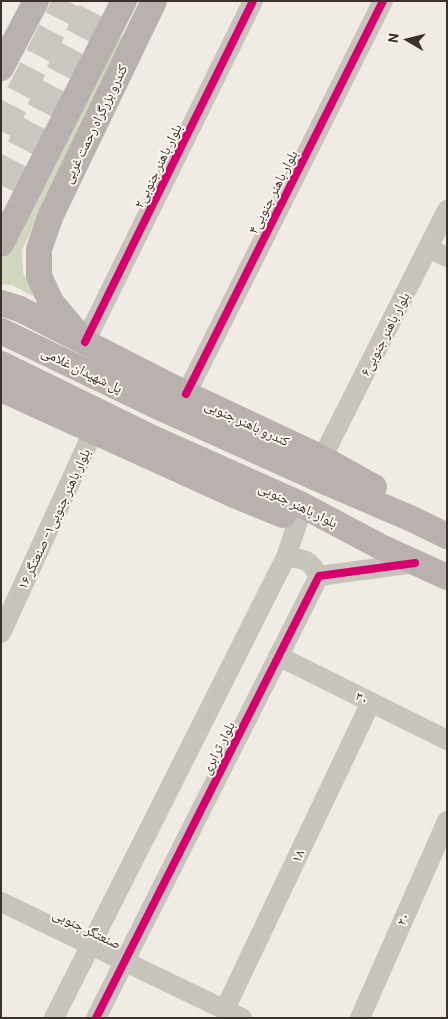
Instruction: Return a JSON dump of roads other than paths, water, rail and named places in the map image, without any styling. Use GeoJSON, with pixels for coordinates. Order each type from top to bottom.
{"type":"FeatureCollection","features":[{"type":"Feature","properties":{"kind":"main road"},"geometry":{"type":"LineString","coordinates":[[1,68],[36,1]]}},
{"type":"Feature","properties":{"kind":"main road"},"geometry":{"type":"LineString","coordinates":[[1,244],[124,1]]}},
{"type":"Feature","properties":{"kind":"main road"},"geometry":{"type":"LineString","coordinates":[[100,50],[153,1]]}},
{"type":"Feature","properties":{"kind":"main road","name":"کندرو بزرگراه رحمت غربی"},"geometry":{"type":"LineString","coordinates":[[85,342],[51,302],[39,276],[39,249],[51,215],[153,1]]}},
{"type":"Feature","properties":{"kind":"main road","name":"کندرو باهنر جنوبی"},"geometry":{"type":"LineString","coordinates":[[7,312],[85,342],[186,394],[322,458],[393,498],[412,519]]}},
{"type":"Feature","properties":{"kind":"main road","name":"پل شهیدان غلامی"},"geometry":{"type":"LineString","coordinates":[[1,331],[163,409],[412,519]]}},
{"type":"Feature","properties":{"kind":"main road","name":"بلوار باهنر جنوبی"},"geometry":{"type":"LineString","coordinates":[[1,364],[148,436],[298,503],[379,546],[447,577]]}},
{"type":"Feature","properties":{"kind":"main road"},"geometry":{"type":"LineString","coordinates":[[8,395],[234,495],[298,521],[379,546]]}},
{"type":"Feature","properties":{"kind":"main road"},"geometry":{"type":"LineString","coordinates":[[412,519],[447,536]]}},
{"type":"Feature","properties":{"kind":"street","name":"بلوار باهنر جنوبی۲"},"geometry":{"type":"LineString","coordinates":[[85,342],[253,1]]}},
{"type":"Feature","properties":{"kind":"street","name":"بلوار باهنر جنوبی۴"},"geometry":{"type":"LineString","coordinates":[[186,394],[383,1]]}},
{"type":"Feature","properties":{"kind":"street","name":"بلوار باهنر جنوبی۶"},"geometry":{"type":"LineString","coordinates":[[322,458],[447,210]]}},
{"type":"Feature","properties":{"kind":"street"},"geometry":{"type":"LineString","coordinates":[[428,248],[447,257]]}},
{"type":"Feature","properties":{"kind":"street","name":"بلوار باهنر جنوبی۱- صنعتگر ۱۶"},"geometry":{"type":"LineString","coordinates":[[1,633],[93,432]]}},
{"type":"Feature","properties":{"kind":"street","name":"بلوار ترابری"},"geometry":{"type":"LineString","coordinates":[[54,1018],[286,557],[298,521]]}},
{"type":"Feature","properties":{"kind":"street"},"geometry":{"type":"LineString","coordinates":[[286,557],[301,558],[313,564],[319,576],[415,563]]}},
{"type":"Feature","properties":{"kind":"street","name":"بلوار ترابری"},"geometry":{"type":"LineString","coordinates":[[96,1018],[319,576]]}},
{"type":"Feature","properties":{"kind":"street","name":"۳۰"},"geometry":{"type":"LineString","coordinates":[[278,656],[447,740]]}},
{"type":"Feature","properties":{"kind":"street","name":"۱۸"},"geometry":{"type":"LineString","coordinates":[[234,1014],[371,702]]}},
{"type":"Feature","properties":{"kind":"street","name":"۲۰"},"geometry":{"type":"LineString","coordinates":[[360,1018],[447,821]]}},
{"type":"Feature","properties":{"kind":"street","name":"صنعتگر جنوبی"},"geometry":{"type":"LineString","coordinates":[[1,902],[234,1014]]}},
{"type":"Feature","properties":{"kind":"tunnel"},"geometry":{"type":"LineString","coordinates":[[1,131],[67,1]]}},
{"type":"Feature","properties":{"kind":"tunnel"},"geometry":{"type":"LineString","coordinates":[[1,185],[97,1]]}}]}
